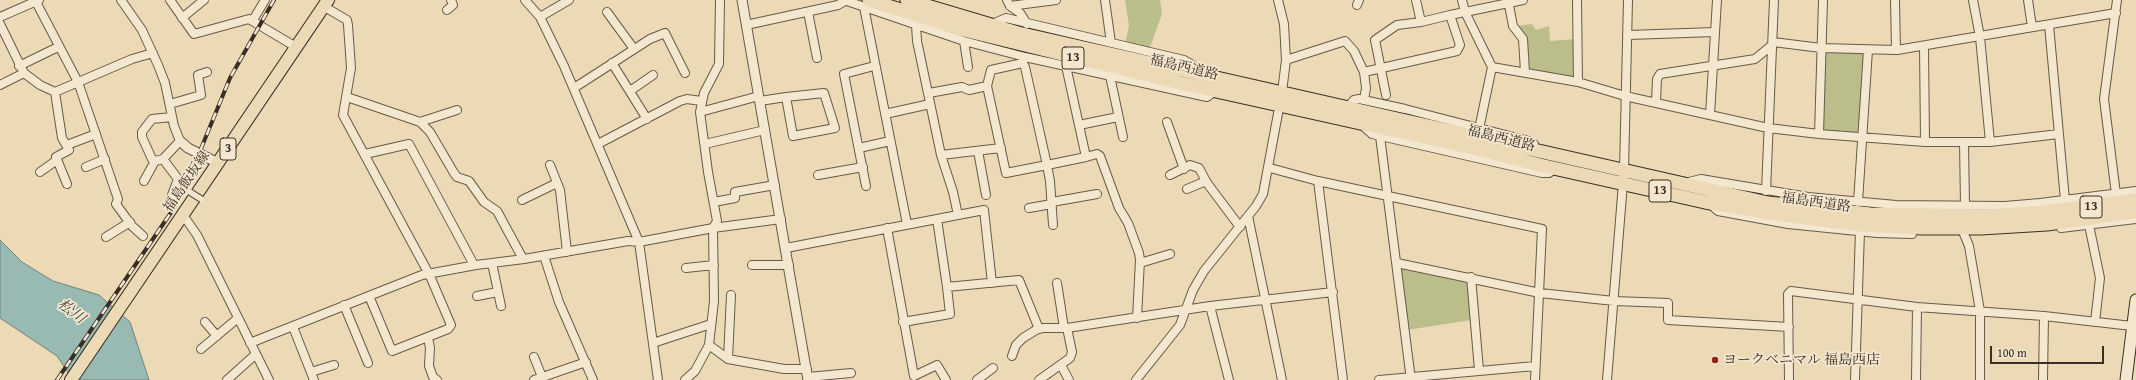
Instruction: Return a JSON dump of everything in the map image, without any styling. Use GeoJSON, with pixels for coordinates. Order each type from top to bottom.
{"type":"FeatureCollection","features":[{"type":"Feature","properties":{"kind":"highway","name":"福島西道路"},"geometry":{"type":"LineString","coordinates":[[908,0],[1018,33],[1282,92],[1534,151],[1708,202],[1782,215],[1860,225],[1922,228],[1974,228],[2046,218],[2136,200]]}},
{"type":"Feature","properties":{"kind":"highway","name":"福島西道路"},"geometry":{"type":"LineString","coordinates":[[866,3],[964,30],[1215,91],[1279,106],[1360,122],[1473,148],[1555,169],[1680,184],[1768,203],[1870,214],[2046,218],[2136,212]]}},
{"type":"Feature","properties":{"kind":"main road","name":"福島飯坂線"},"geometry":{"type":"LineString","coordinates":[[71,380],[128,298],[325,3]]}},
{"type":"Feature","properties":{"kind":"main road"},"geometry":{"type":"LineString","coordinates":[[2126,380],[2136,300]]}},
{"type":"Feature","properties":{"kind":"street"},"geometry":{"type":"LineString","coordinates":[[121,0],[142,30],[166,83],[172,116],[180,141],[188,148],[218,163]]}},
{"type":"Feature","properties":{"kind":"street"},"geometry":{"type":"LineString","coordinates":[[170,0],[194,34],[243,20],[253,20],[296,47]]}},
{"type":"Feature","properties":{"kind":"street"},"geometry":{"type":"LineString","coordinates":[[182,18],[204,0]]}},
{"type":"Feature","properties":{"kind":"street"},"geometry":{"type":"LineString","coordinates":[[253,20],[265,0]]}},
{"type":"Feature","properties":{"kind":"street"},"geometry":{"type":"LineString","coordinates":[[447,10],[453,5],[451,0]]}},
{"type":"Feature","properties":{"kind":"street"},"geometry":{"type":"LineString","coordinates":[[525,0],[540,17],[574,88],[638,242],[658,380]]}},
{"type":"Feature","properties":{"kind":"street"},"geometry":{"type":"LineString","coordinates":[[540,17],[569,0]]}},
{"type":"Feature","properties":{"kind":"street"},"geometry":{"type":"LineString","coordinates":[[685,380],[695,371],[708,344],[714,301],[713,228],[717,221],[708,172],[700,112],[701,102],[708,82],[716,72],[719,64],[720,0]]}},
{"type":"Feature","properties":{"kind":"street"},"geometry":{"type":"LineString","coordinates":[[742,0],[808,375]]}},
{"type":"Feature","properties":{"kind":"street"},"geometry":{"type":"LineString","coordinates":[[746,25],[838,5],[844,0],[866,3],[916,24],[1024,60],[1066,66],[1207,96],[1215,91]]}},
{"type":"Feature","properties":{"kind":"street"},"geometry":{"type":"LineString","coordinates":[[1008,3],[1056,0]]}},
{"type":"Feature","properties":{"kind":"street"},"geometry":{"type":"LineString","coordinates":[[1105,0],[1111,43]]}},
{"type":"Feature","properties":{"kind":"street"},"geometry":{"type":"LineString","coordinates":[[1136,380],[1180,325],[1184,310],[1204,271],[1240,227],[1263,194],[1270,168],[1286,60],[1284,24],[1278,0]]}},
{"type":"Feature","properties":{"kind":"street"},"geometry":{"type":"LineString","coordinates":[[1416,0],[1420,22]]}},
{"type":"Feature","properties":{"kind":"street"},"geometry":{"type":"LineString","coordinates":[[1462,0],[1465,12],[1492,67],[1479,129]]}},
{"type":"Feature","properties":{"kind":"street"},"geometry":{"type":"LineString","coordinates":[[1386,95],[1375,40],[1392,26],[1420,22],[1522,0]]}},
{"type":"Feature","properties":{"kind":"street"},"geometry":{"type":"LineString","coordinates":[[1577,0],[1578,82]]}},
{"type":"Feature","properties":{"kind":"street"},"geometry":{"type":"LineString","coordinates":[[1607,380],[1623,177],[1628,0]]}},
{"type":"Feature","properties":{"kind":"street"},"geometry":{"type":"LineString","coordinates":[[1710,114],[1718,0]]}},
{"type":"Feature","properties":{"kind":"street"},"geometry":{"type":"LineString","coordinates":[[1766,191],[1774,0]]}},
{"type":"Feature","properties":{"kind":"street"},"geometry":{"type":"LineString","coordinates":[[1819,134],[1823,0]]}},
{"type":"Feature","properties":{"kind":"street"},"geometry":{"type":"LineString","coordinates":[[1895,0],[1896,50]]}},
{"type":"Feature","properties":{"kind":"street"},"geometry":{"type":"LineString","coordinates":[[1973,0],[1980,37],[1990,142]]}},
{"type":"Feature","properties":{"kind":"street"},"geometry":{"type":"LineString","coordinates":[[2028,0],[2032,27]]}},
{"type":"Feature","properties":{"kind":"street"},"geometry":{"type":"LineString","coordinates":[[2116,194],[2104,99],[2117,0]]}},
{"type":"Feature","properties":{"kind":"street"},"geometry":{"type":"LineString","coordinates":[[0,17],[36,1],[58,47],[78,82],[118,199],[116,204],[142,236]]}},
{"type":"Feature","properties":{"kind":"street"},"geometry":{"type":"LineString","coordinates":[[1508,2],[1513,26],[1523,39],[1525,72]]}},
{"type":"Feature","properties":{"kind":"street"},"geometry":{"type":"LineString","coordinates":[[325,3],[347,20],[348,25],[351,68],[343,114],[428,274],[451,325],[448,329],[392,351],[369,296]]}},
{"type":"Feature","properties":{"kind":"street"},"geometry":{"type":"LineString","coordinates":[[866,3],[874,66],[907,224]]}},
{"type":"Feature","properties":{"kind":"street"},"geometry":{"type":"LineString","coordinates":[[1008,3],[1020,13],[1027,24]]}},
{"type":"Feature","properties":{"kind":"street"},"geometry":{"type":"LineString","coordinates":[[607,12],[634,49]]}},
{"type":"Feature","properties":{"kind":"street"},"geometry":{"type":"LineString","coordinates":[[808,12],[817,58]]}},
{"type":"Feature","properties":{"kind":"street"},"geometry":{"type":"LineString","coordinates":[[1656,102],[1657,79],[1660,74],[1755,59],[1772,44],[1821,48],[1896,50],[2116,13]]}},
{"type":"Feature","properties":{"kind":"street"},"geometry":{"type":"LineString","coordinates":[[1364,72],[1419,61],[1457,51],[1460,45],[1450,15]]}},
{"type":"Feature","properties":{"kind":"street"},"geometry":{"type":"LineString","coordinates":[[990,25],[1006,18],[1184,60],[1196,67],[1200,74]]}},
{"type":"Feature","properties":{"kind":"street"},"geometry":{"type":"LineString","coordinates":[[0,24],[3,37],[22,70],[40,85],[55,92],[132,59],[153,53]]}},
{"type":"Feature","properties":{"kind":"street"},"geometry":{"type":"LineString","coordinates":[[916,24],[917,42],[941,155],[953,192],[958,215]]}},
{"type":"Feature","properties":{"kind":"street"},"geometry":{"type":"LineString","coordinates":[[2049,25],[2065,200]]}},
{"type":"Feature","properties":{"kind":"street"},"geometry":{"type":"LineString","coordinates":[[1628,35],[1715,32]]}},
{"type":"Feature","properties":{"kind":"street"},"geometry":{"type":"LineString","coordinates":[[574,88],[650,39],[665,33],[685,73]]}},
{"type":"Feature","properties":{"kind":"street"},"geometry":{"type":"LineString","coordinates":[[964,41],[968,67]]}},
{"type":"Feature","properties":{"kind":"street"},"geometry":{"type":"LineString","coordinates":[[1286,60],[1345,41],[1354,51],[1364,72],[1366,88],[1364,100]]}},
{"type":"Feature","properties":{"kind":"street"},"geometry":{"type":"LineString","coordinates":[[1924,46],[1925,142]]}},
{"type":"Feature","properties":{"kind":"street"},"geometry":{"type":"LineString","coordinates":[[0,85],[58,47]]}},
{"type":"Feature","properties":{"kind":"street"},"geometry":{"type":"LineString","coordinates":[[1858,202],[1864,137],[1868,50]]}},
{"type":"Feature","properties":{"kind":"street"},"geometry":{"type":"LineString","coordinates":[[1024,60],[991,70],[987,86],[1006,173],[1097,154],[1100,156],[1119,208],[1135,241],[1140,263],[1137,318]]}},
{"type":"Feature","properties":{"kind":"street"},"geometry":{"type":"LineString","coordinates":[[1024,60],[1047,165],[1053,225]]}},
{"type":"Feature","properties":{"kind":"street"},"geometry":{"type":"LineString","coordinates":[[612,63],[648,119]]}},
{"type":"Feature","properties":{"kind":"street"},"geometry":{"type":"LineString","coordinates":[[866,186],[844,74],[874,66]]}},
{"type":"Feature","properties":{"kind":"street"},"geometry":{"type":"LineString","coordinates":[[1066,66],[1086,157]]}},
{"type":"Feature","properties":{"kind":"street"},"geometry":{"type":"LineString","coordinates":[[1492,67],[1578,82],[1625,96],[1768,128],[1819,134],[1925,142],[1990,142],[2060,134]]}},
{"type":"Feature","properties":{"kind":"street"},"geometry":{"type":"LineString","coordinates":[[170,104],[201,95],[198,75],[207,72]]}},
{"type":"Feature","properties":{"kind":"street"},"geometry":{"type":"LineString","coordinates":[[630,91],[653,75]]}},
{"type":"Feature","properties":{"kind":"street"},"geometry":{"type":"LineString","coordinates":[[1110,76],[1123,137]]}},
{"type":"Feature","properties":{"kind":"street"},"geometry":{"type":"LineString","coordinates":[[929,93],[962,86],[969,90],[987,86]]}},
{"type":"Feature","properties":{"kind":"street"},"geometry":{"type":"LineString","coordinates":[[55,92],[62,138],[69,150],[56,157],[67,184]]}},
{"type":"Feature","properties":{"kind":"street"},"geometry":{"type":"LineString","coordinates":[[700,112],[759,98],[824,93],[835,128],[793,136],[786,97]]}},
{"type":"Feature","properties":{"kind":"street"},"geometry":{"type":"LineString","coordinates":[[347,97],[420,122],[430,132],[457,177],[469,180],[484,202],[497,211],[523,259]]}},
{"type":"Feature","properties":{"kind":"street"},"geometry":{"type":"LineString","coordinates":[[598,144],[680,101],[687,99],[701,102]]}},
{"type":"Feature","properties":{"kind":"street"},"geometry":{"type":"LineString","coordinates":[[1347,108],[1354,100],[1364,100],[1529,141],[1534,144],[1534,151]]}},
{"type":"Feature","properties":{"kind":"street"},"geometry":{"type":"LineString","coordinates":[[884,114],[930,104]]}},
{"type":"Feature","properties":{"kind":"street"},"geometry":{"type":"LineString","coordinates":[[420,122],[456,110]]}},
{"type":"Feature","properties":{"kind":"street"},"geometry":{"type":"LineString","coordinates":[[169,203],[178,179],[159,160],[152,159],[142,137],[142,132],[152,119],[172,116]]}},
{"type":"Feature","properties":{"kind":"street"},"geometry":{"type":"LineString","coordinates":[[1079,125],[1118,117]]}},
{"type":"Feature","properties":{"kind":"street"},"geometry":{"type":"LineString","coordinates":[[1167,122],[1184,169]]}},
{"type":"Feature","properties":{"kind":"street"},"geometry":{"type":"LineString","coordinates":[[1360,122],[1366,130],[1380,136],[1542,173],[1549,173],[1555,169]]}},
{"type":"Feature","properties":{"kind":"street"},"geometry":{"type":"LineString","coordinates":[[705,144],[765,130]]}},
{"type":"Feature","properties":{"kind":"street"},"geometry":{"type":"LineString","coordinates":[[67,145],[96,134]]}},
{"type":"Feature","properties":{"kind":"street"},"geometry":{"type":"LineString","coordinates":[[1380,136],[1397,263],[1410,378]]}},
{"type":"Feature","properties":{"kind":"street"},"geometry":{"type":"LineString","coordinates":[[144,181],[159,160],[180,141]]}},
{"type":"Feature","properties":{"kind":"street"},"geometry":{"type":"LineString","coordinates":[[859,148],[890,141]]}},
{"type":"Feature","properties":{"kind":"street"},"geometry":{"type":"LineString","coordinates":[[1964,142],[1965,206]]}},
{"type":"Feature","properties":{"kind":"street"},"geometry":{"type":"LineString","coordinates":[[365,154],[409,144],[474,265]]}},
{"type":"Feature","properties":{"kind":"street"},"geometry":{"type":"LineString","coordinates":[[941,155],[1001,148]]}},
{"type":"Feature","properties":{"kind":"street"},"geometry":{"type":"LineString","coordinates":[[978,151],[986,195]]}},
{"type":"Feature","properties":{"kind":"street"},"geometry":{"type":"LineString","coordinates":[[86,167],[105,159]]}},
{"type":"Feature","properties":{"kind":"street"},"geometry":{"type":"LineString","coordinates":[[40,172],[58,160]]}},
{"type":"Feature","properties":{"kind":"street"},"geometry":{"type":"LineString","coordinates":[[550,165],[560,190],[567,252]]}},
{"type":"Feature","properties":{"kind":"street"},"geometry":{"type":"LineString","coordinates":[[1170,175],[1190,165],[1199,168],[1206,181],[1240,227]]}},
{"type":"Feature","properties":{"kind":"street"},"geometry":{"type":"LineString","coordinates":[[818,176],[863,167]]}},
{"type":"Feature","properties":{"kind":"street"},"geometry":{"type":"LineString","coordinates":[[1270,168],[1318,181],[1542,229],[1540,293],[1534,380]]}},
{"type":"Feature","properties":{"kind":"street"},"geometry":{"type":"LineString","coordinates":[[1680,184],[1701,179],[1766,191],[1896,205],[2005,206],[2136,191]]}},
{"type":"Feature","properties":{"kind":"street"},"geometry":{"type":"LineString","coordinates":[[1188,189],[1206,181]]}},
{"type":"Feature","properties":{"kind":"street"},"geometry":{"type":"LineString","coordinates":[[1318,181],[1343,380]]}},
{"type":"Feature","properties":{"kind":"street"},"geometry":{"type":"LineString","coordinates":[[522,200],[558,183]]}},
{"type":"Feature","properties":{"kind":"street"},"geometry":{"type":"LineString","coordinates":[[714,202],[735,198],[735,192],[775,185]]}},
{"type":"Feature","properties":{"kind":"street"},"geometry":{"type":"LineString","coordinates":[[190,192],[201,199]]}},
{"type":"Feature","properties":{"kind":"street"},"geometry":{"type":"LineString","coordinates":[[1029,208],[1097,194]]}},
{"type":"Feature","properties":{"kind":"street"},"geometry":{"type":"LineString","coordinates":[[1708,202],[1718,211],[1788,224],[1860,231],[1927,234],[2041,231],[2136,219]]}},
{"type":"Feature","properties":{"kind":"street"},"geometry":{"type":"LineString","coordinates":[[786,248],[984,210],[992,283]]}},
{"type":"Feature","properties":{"kind":"street"},"geometry":{"type":"LineString","coordinates":[[183,215],[197,235],[269,380]]}},
{"type":"Feature","properties":{"kind":"street"},"geometry":{"type":"LineString","coordinates":[[1248,216],[1267,300],[1282,380]]}},
{"type":"Feature","properties":{"kind":"street"},"geometry":{"type":"LineString","coordinates":[[250,343],[428,274],[474,265],[544,256],[628,241],[638,242],[713,228],[780,219]]}},
{"type":"Feature","properties":{"kind":"street"},"geometry":{"type":"LineString","coordinates":[[903,322],[950,314],[948,287],[937,219]]}},
{"type":"Feature","properties":{"kind":"street"},"geometry":{"type":"LineString","coordinates":[[106,237],[130,222]]}},
{"type":"Feature","properties":{"kind":"street"},"geometry":{"type":"LineString","coordinates":[[2089,225],[2100,278],[2096,322]]}},
{"type":"Feature","properties":{"kind":"street"},"geometry":{"type":"LineString","coordinates":[[887,228],[914,376],[937,365],[946,380]]}},
{"type":"Feature","properties":{"kind":"street"},"geometry":{"type":"LineString","coordinates":[[1855,380],[1860,231]]}},
{"type":"Feature","properties":{"kind":"street"},"geometry":{"type":"LineString","coordinates":[[1964,234],[1969,246],[1980,311],[1980,380]]}},
{"type":"Feature","properties":{"kind":"street"},"geometry":{"type":"LineString","coordinates":[[1140,263],[1170,254]]}},
{"type":"Feature","properties":{"kind":"street"},"geometry":{"type":"LineString","coordinates":[[544,256],[559,302],[593,380]]}},
{"type":"Feature","properties":{"kind":"street"},"geometry":{"type":"LineString","coordinates":[[492,263],[500,306]]}},
{"type":"Feature","properties":{"kind":"street"},"geometry":{"type":"LineString","coordinates":[[1397,263],[1471,277],[1540,293],[1614,301],[1668,303],[1668,320],[1789,327]]}},
{"type":"Feature","properties":{"kind":"street"},"geometry":{"type":"LineString","coordinates":[[686,268],[714,265]]}},
{"type":"Feature","properties":{"kind":"street"},"geometry":{"type":"LineString","coordinates":[[752,266],[789,265]]}},
{"type":"Feature","properties":{"kind":"street"},"geometry":{"type":"LineString","coordinates":[[1471,277],[1479,370]]}},
{"type":"Feature","properties":{"kind":"street"},"geometry":{"type":"LineString","coordinates":[[948,287],[1019,280],[1039,329]]}},
{"type":"Feature","properties":{"kind":"street"},"geometry":{"type":"LineString","coordinates":[[1039,380],[1070,358],[1072,352],[1065,328],[1057,283]]}},
{"type":"Feature","properties":{"kind":"street"},"geometry":{"type":"LineString","coordinates":[[1789,380],[1788,294],[1791,291],[1917,307],[2044,316],[2132,326]]}},
{"type":"Feature","properties":{"kind":"street"},"geometry":{"type":"LineString","coordinates":[[477,296],[498,292]]}},
{"type":"Feature","properties":{"kind":"street"},"geometry":{"type":"LineString","coordinates":[[1012,356],[1016,345],[1023,338],[1039,329],[1065,328],[1210,306],[1333,292]]}},
{"type":"Feature","properties":{"kind":"street"},"geometry":{"type":"LineString","coordinates":[[728,359],[730,295]]}},
{"type":"Feature","properties":{"kind":"street"},"geometry":{"type":"LineString","coordinates":[[344,306],[368,362]]}},
{"type":"Feature","properties":{"kind":"street"},"geometry":{"type":"LineString","coordinates":[[1210,306],[1228,380]]}},
{"type":"Feature","properties":{"kind":"street"},"geometry":{"type":"LineString","coordinates":[[1916,380],[1917,307]]}},
{"type":"Feature","properties":{"kind":"street"},"geometry":{"type":"LineString","coordinates":[[2043,380],[2044,316]]}},
{"type":"Feature","properties":{"kind":"street"},"geometry":{"type":"LineString","coordinates":[[200,349],[238,318]]}},
{"type":"Feature","properties":{"kind":"street"},"geometry":{"type":"LineString","coordinates":[[205,322],[216,336]]}},
{"type":"Feature","properties":{"kind":"street"},"geometry":{"type":"LineString","coordinates":[[653,343],[711,324]]}},
{"type":"Feature","properties":{"kind":"street"},"geometry":{"type":"LineString","coordinates":[[293,327],[313,376],[334,365]]}},
{"type":"Feature","properties":{"kind":"street"},"geometry":{"type":"LineString","coordinates":[[428,337],[430,348],[429,366],[433,377],[437,380]]}},
{"type":"Feature","properties":{"kind":"street"},"geometry":{"type":"LineString","coordinates":[[708,344],[728,359],[808,375],[851,373]]}},
{"type":"Feature","properties":{"kind":"street"},"geometry":{"type":"LineString","coordinates":[[227,380],[256,354]]}},
{"type":"Feature","properties":{"kind":"street"},"geometry":{"type":"LineString","coordinates":[[534,357],[538,379],[586,362]]}},
{"type":"Feature","properties":{"kind":"street"},"geometry":{"type":"LineString","coordinates":[[1061,365],[1069,380]]}},
{"type":"Feature","properties":{"kind":"street"},"geometry":{"type":"LineString","coordinates":[[1379,380],[1535,366]]}},
{"type":"Feature","properties":{"kind":"street"},"geometry":{"type":"LineString","coordinates":[[977,380],[994,368]]}},
{"type":"Feature","properties":{"kind":"green space"},"geometry":{"type":"Polygon","coordinates":[[[1125,0],[1160,0],[1162,14],[1148,53],[1124,48],[1129,26],[1125,0]]]}},
{"type":"Feature","properties":{"kind":"green space"},"geometry":{"type":"Polygon","coordinates":[[[1532,24],[1536,30],[1549,26],[1550,41],[1575,39],[1575,79],[1528,70],[1517,26],[1532,24]]]}},
{"type":"Feature","properties":{"kind":"green space"},"geometry":{"type":"Polygon","coordinates":[[[1824,51],[1864,53],[1860,133],[1822,132],[1824,51]]]}},
{"type":"Feature","properties":{"kind":"green space"},"geometry":{"type":"Polygon","coordinates":[[[1401,266],[1468,280],[1471,320],[1407,330],[1401,266]]]}},
{"type":"Feature","properties":{"kind":"water","name":"松川"},"geometry":{"type":"Polygon","coordinates":[[[0,240],[22,262],[53,281],[99,295],[130,322],[149,380],[73,380],[57,356],[0,318],[0,240]]]}},
{"type":"Feature","properties":{"kind":"railway"},"geometry":{"type":"LineString","coordinates":[[57,380],[172,211],[191,173],[230,78],[274,0]]}},
{"type":"Feature","properties":{"kind":"place","name":"ヨークベニマル 福島西店"},"geometry":{"type":"Point","coordinates":[1715,360]}}]}
